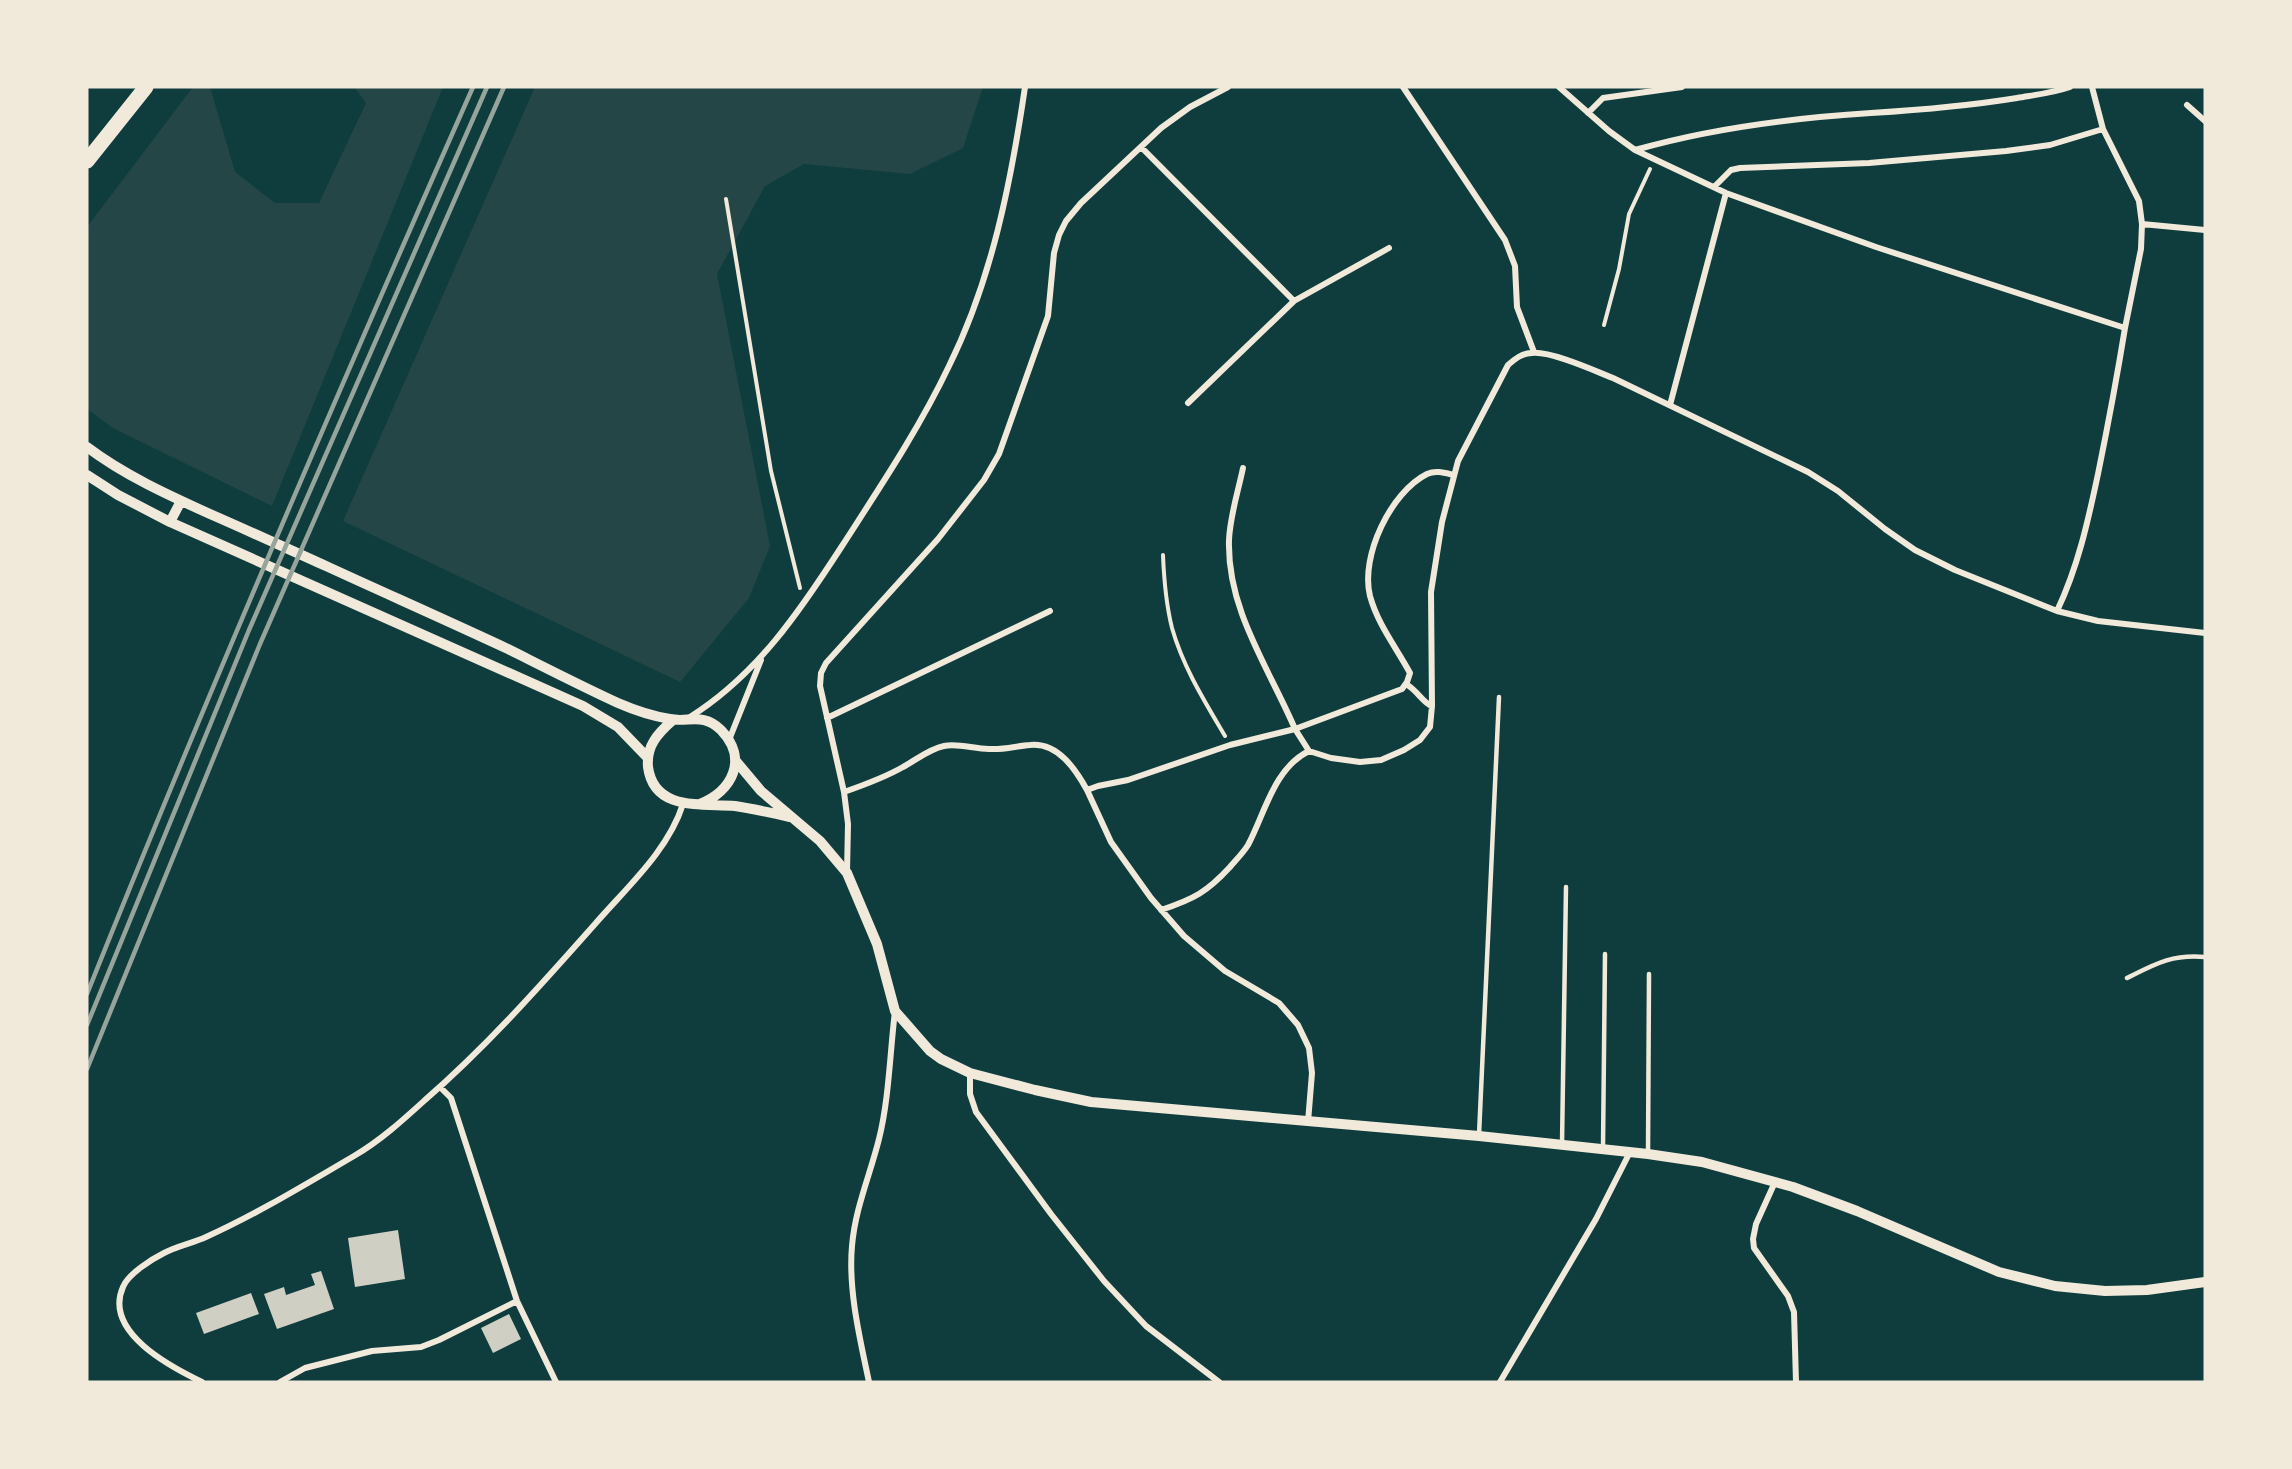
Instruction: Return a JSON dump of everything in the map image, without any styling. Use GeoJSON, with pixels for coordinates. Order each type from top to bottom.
{"type":"FeatureCollection","features":[{"type":"Feature","properties":{"kind":"main road"},"geometry":{"type":"LineString","coordinates":[[87,161],[146,87]]}},
{"type":"Feature","properties":{"kind":"street"},"geometry":{"type":"LineString","coordinates":[[688,718],[728,691],[762,657],[804,604],[908,442],[950,366],[978,296],[999,226],[1017,142],[1025,87]]}},
{"type":"Feature","properties":{"kind":"street"},"geometry":{"type":"LineString","coordinates":[[847,873],[848,824],[844,792],[820,686],[821,673],[826,663],[938,539],[984,480],[999,454],[1026,384],[1048,316],[1054,253],[1066,221],[1081,203],[1161,128],[1190,107],[1228,87]]}},
{"type":"Feature","properties":{"kind":"street"},"geometry":{"type":"LineString","coordinates":[[1404,87],[1504,240],[1515,266],[1517,307],[1534,352]]}},
{"type":"Feature","properties":{"kind":"street"},"geometry":{"type":"LineString","coordinates":[[1559,87],[1635,150],[1726,193],[1876,247],[2125,328]]}},
{"type":"Feature","properties":{"kind":"street"},"geometry":{"type":"LineString","coordinates":[[1588,113],[1603,98],[1682,87]]}},
{"type":"Feature","properties":{"kind":"street"},"geometry":{"type":"LineString","coordinates":[[1635,150],[1688,137],[1770,123],[1820,117],[1933,110],[2018,98],[2070,87]]}},
{"type":"Feature","properties":{"kind":"street"},"geometry":{"type":"LineString","coordinates":[[2058,610],[2079,558],[2112,406],[2141,249],[2142,224],[2139,201],[2103,129],[2092,87]]}},
{"type":"Feature","properties":{"kind":"street"},"geometry":{"type":"LineString","coordinates":[[2187,105],[2205,121]]}},
{"type":"Feature","properties":{"kind":"street"},"geometry":{"type":"LineString","coordinates":[[1714,187],[1727,172],[1734,169],[1869,163],[2006,151],[2050,145],[2103,129]]}},
{"type":"Feature","properties":{"kind":"street"},"geometry":{"type":"LineString","coordinates":[[1140,147],[1294,301]]}},
{"type":"Feature","properties":{"kind":"street"},"geometry":{"type":"LineString","coordinates":[[1670,405],[1726,193]]}},
{"type":"Feature","properties":{"kind":"street"},"geometry":{"type":"LineString","coordinates":[[2142,224],[2205,230]]}},
{"type":"Feature","properties":{"kind":"street"},"geometry":{"type":"LineString","coordinates":[[1188,403],[1294,301],[1389,248]]}},
{"type":"Feature","properties":{"kind":"street"},"geometry":{"type":"LineString","coordinates":[[1243,468],[1229,541],[1233,585],[1252,638],[1295,729],[1309,751],[1331,758],[1360,762],[1381,760],[1420,740],[1430,727],[1432,706],[1431,592],[1442,522],[1454,475],[1467,442],[1508,365],[1518,356],[1534,352],[1587,368],[1670,405],[1808,472],[1838,491],[1915,550],[1955,570],[2058,610],[2098,621],[2205,633]]}},
{"type":"Feature","properties":{"kind":"street"},"geometry":{"type":"LineString","coordinates":[[87,447],[131,475],[181,501],[472,632],[620,704],[673,720],[688,718],[705,720],[719,728],[729,740],[735,760],[734,772],[727,787],[715,798],[700,804]]}},
{"type":"Feature","properties":{"kind":"street"},"geometry":{"type":"LineString","coordinates":[[1088,790],[1128,780],[1230,745],[1295,729],[1402,689],[1410,673],[1379,623],[1369,593],[1369,565],[1378,533],[1390,510],[1408,489],[1427,474],[1438,471],[1454,475]]}},
{"type":"Feature","properties":{"kind":"street"},"geometry":{"type":"LineString","coordinates":[[87,475],[118,495],[170,522],[601,716],[626,734],[647,757]]}},
{"type":"Feature","properties":{"kind":"street"},"geometry":{"type":"LineString","coordinates":[[170,522],[181,501]]}},
{"type":"Feature","properties":{"kind":"street"},"geometry":{"type":"LineString","coordinates":[[827,718],[1050,611]]}},
{"type":"Feature","properties":{"kind":"street"},"geometry":{"type":"LineString","coordinates":[[463,652],[472,632]]}},
{"type":"Feature","properties":{"kind":"street"},"geometry":{"type":"LineString","coordinates":[[729,740],[762,657]]}},
{"type":"Feature","properties":{"kind":"street"},"geometry":{"type":"LineString","coordinates":[[1406,684],[1416,690],[1426,704],[1432,706]]}},
{"type":"Feature","properties":{"kind":"street"},"geometry":{"type":"LineString","coordinates":[[673,720],[656,736],[647,757],[649,772],[656,787],[668,798],[683,804],[744,807],[792,818]]}},
{"type":"Feature","properties":{"kind":"street"},"geometry":{"type":"LineString","coordinates":[[844,792],[870,784],[932,750],[944,746],[1010,749],[1032,744],[1050,748],[1059,753],[1070,763],[1088,790],[1111,842],[1161,910],[1184,936],[1225,971],[1279,1003],[1298,1025],[1309,1048],[1312,1073],[1308,1122]]}},
{"type":"Feature","properties":{"kind":"street"},"geometry":{"type":"LineString","coordinates":[[1161,910],[1188,901],[1212,886],[1246,848],[1281,776],[1296,758],[1309,751]]}},
{"type":"Feature","properties":{"kind":"street"},"geometry":{"type":"LineString","coordinates":[[735,760],[761,791],[820,841],[847,873],[877,944],[895,1011],[885,1113],[856,1218],[852,1247],[856,1308],[869,1382]]}},
{"type":"Feature","properties":{"kind":"street"},"geometry":{"type":"LineString","coordinates":[[202,1382],[140,1343],[126,1327],[119,1306],[123,1287],[142,1266],[164,1252],[206,1237],[356,1155],[399,1123],[475,1056],[524,1004],[648,864],[669,836],[683,804]]}},
{"type":"Feature","properties":{"kind":"street"},"geometry":{"type":"LineString","coordinates":[[895,1011],[930,1051],[970,1073],[1091,1102],[1603,1148],[1702,1162],[1775,1182],[1857,1211],[1999,1272],[2055,1286],[2105,1291],[2147,1290],[2205,1282]]}},
{"type":"Feature","properties":{"kind":"street"},"geometry":{"type":"LineString","coordinates":[[970,1073],[970,1094],[976,1112],[1104,1281],[1146,1326],[1219,1382]]}},
{"type":"Feature","properties":{"kind":"street"},"geometry":{"type":"LineString","coordinates":[[440,1087],[451,1098],[517,1301],[556,1382]]}},
{"type":"Feature","properties":{"kind":"street"},"geometry":{"type":"LineString","coordinates":[[1500,1382],[1596,1219],[1630,1152]]}},
{"type":"Feature","properties":{"kind":"street"},"geometry":{"type":"LineString","coordinates":[[1775,1182],[1756,1224],[1753,1239],[1755,1248],[1788,1296],[1794,1312],[1796,1382]]}},
{"type":"Feature","properties":{"kind":"street"},"geometry":{"type":"LineString","coordinates":[[280,1382],[305,1368],[372,1352],[421,1347],[517,1301]]}},
{"type":"Feature","properties":{"kind":"lane"},"geometry":{"type":"LineString","coordinates":[[1479,1136],[1499,697]]}},
{"type":"Feature","properties":{"kind":"lane"},"geometry":{"type":"LineString","coordinates":[[1562,1145],[1566,887]]}},
{"type":"Feature","properties":{"kind":"lane"},"geometry":{"type":"LineString","coordinates":[[1603,1148],[1605,954]]}},
{"type":"Feature","properties":{"kind":"lane"},"geometry":{"type":"LineString","coordinates":[[2127,978],[2166,959],[2205,957]]}},
{"type":"Feature","properties":{"kind":"lane"},"geometry":{"type":"LineString","coordinates":[[1648,1154],[1649,974]]}},
{"type":"Feature","properties":{"kind":"path"},"geometry":{"type":"LineString","coordinates":[[1604,325],[1619,270],[1629,214],[1655,159]]}},
{"type":"Feature","properties":{"kind":"path"},"geometry":{"type":"LineString","coordinates":[[726,199],[771,471],[804,604]]}},
{"type":"Feature","properties":{"kind":"path"},"geometry":{"type":"LineString","coordinates":[[1162,555],[1170,617],[1184,660],[1230,745]]}},
{"type":"Feature","properties":{"kind":"shaded area"},"geometry":{"type":"Polygon","coordinates":[[[193,87],[210,87],[235,172],[275,203],[319,203],[366,103],[354,87],[443,87],[272,506],[113,428],[87,409],[87,227],[193,87]]]}},
{"type":"Feature","properties":{"kind":"shaded area"},"geometry":{"type":"Polygon","coordinates":[[[535,87],[983,87],[963,148],[910,174],[804,164],[765,186],[717,274],[770,546],[749,598],[680,682],[343,521],[535,87]]]}},
{"type":"Feature","properties":{"kind":"building"},"geometry":{"type":"Polygon","coordinates":[[[398,1230],[405,1279],[355,1287],[348,1238],[398,1230]]]}},
{"type":"Feature","properties":{"kind":"building"},"geometry":{"type":"Polygon","coordinates":[[[321,1271],[334,1309],[277,1329],[264,1294],[284,1287],[286,1295],[315,1285],[311,1274],[321,1271]]]}},
{"type":"Feature","properties":{"kind":"building"},"geometry":{"type":"Polygon","coordinates":[[[251,1293],[259,1314],[204,1334],[196,1313],[251,1293]]]}},
{"type":"Feature","properties":{"kind":"building"},"geometry":{"type":"Polygon","coordinates":[[[509,1314],[521,1339],[493,1353],[481,1328],[509,1314]]]}},
{"type":"Feature","properties":{"kind":"railway"},"geometry":{"type":"LineString","coordinates":[[87,994],[276,539],[473,87]]}},
{"type":"Feature","properties":{"kind":"railway"},"geometry":{"type":"LineString","coordinates":[[87,1025],[249,630],[487,87]]}},
{"type":"Feature","properties":{"kind":"railway"},"geometry":{"type":"LineString","coordinates":[[87,1069],[260,644],[504,87]]}}]}
